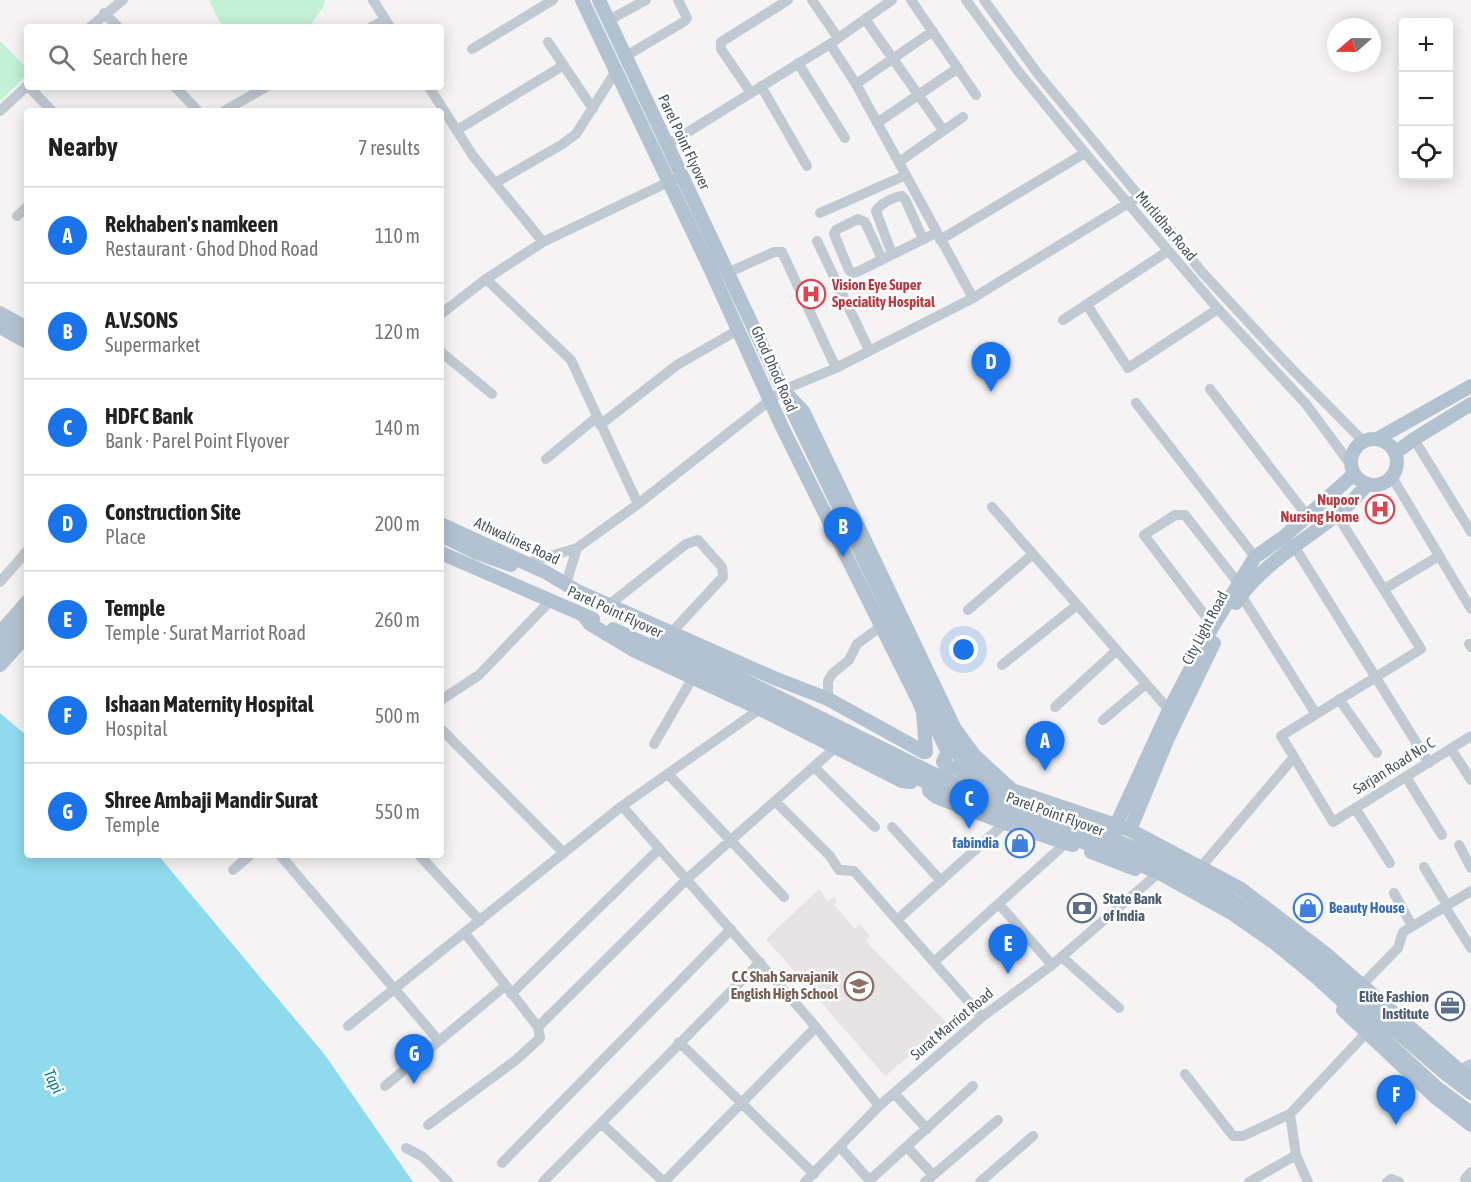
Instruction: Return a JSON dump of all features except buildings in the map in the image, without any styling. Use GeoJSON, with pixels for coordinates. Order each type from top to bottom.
{"type":"FeatureCollection","features":[{"type":"Feature","properties":{"kind":"main road","name":"Ghod Dhod Road"},"geometry":{"type":"LineString","coordinates":[[582,0],[616,71],[675,179],[738,330],[782,427],[883,625],[921,708],[925,752]]}},
{"type":"Feature","properties":{"kind":"main road","name":"Parel Point Flyover"},"geometry":{"type":"LineString","coordinates":[[599,0],[668,145],[675,179],[727,273],[787,397]]}},
{"type":"Feature","properties":{"kind":"main road"},"geometry":{"type":"LineString","coordinates":[[0,306],[24,318]]}},
{"type":"Feature","properties":{"kind":"main road"},"geometry":{"type":"LineString","coordinates":[[0,313],[24,326]]}},
{"type":"Feature","properties":{"kind":"main road"},"geometry":{"type":"LineString","coordinates":[[0,327],[24,340]]}},
{"type":"Feature","properties":{"kind":"main road"},"geometry":{"type":"LineString","coordinates":[[1368,484],[1358,479],[1353,469],[1354,451],[1471,386]]}},
{"type":"Feature","properties":{"kind":"main road","name":"Ghod Dhod Road"},"geometry":{"type":"LineString","coordinates":[[787,397],[803,411],[955,729],[974,755],[1012,790]]}},
{"type":"Feature","properties":{"kind":"main road"},"geometry":{"type":"LineString","coordinates":[[787,397],[960,758],[974,772],[1040,813]]}},
{"type":"Feature","properties":{"kind":"main road"},"geometry":{"type":"LineString","coordinates":[[1395,453],[1471,404]]}},
{"type":"Feature","properties":{"kind":"main road"},"geometry":{"type":"LineString","coordinates":[[1371,440],[1388,444],[1395,453],[1397,465],[1392,477]]}},
{"type":"Feature","properties":{"kind":"main road"},"geometry":{"type":"LineString","coordinates":[[1110,859],[1116,825],[1169,710],[1213,626],[1241,590],[1255,557],[1308,517],[1353,469]]}},
{"type":"Feature","properties":{"kind":"main road","name":"City Light Road"},"geometry":{"type":"LineString","coordinates":[[1130,830],[1168,738],[1241,590],[1294,546],[1337,515],[1368,484],[1381,484],[1392,477]]}},
{"type":"Feature","properties":{"kind":"main road","name":"Athwalines Road"},"geometry":{"type":"LineString","coordinates":[[444,525],[527,563],[571,587]]}},
{"type":"Feature","properties":{"kind":"main road"},"geometry":{"type":"LineString","coordinates":[[444,536],[477,553],[542,576],[551,575]]}},
{"type":"Feature","properties":{"kind":"main road"},"geometry":{"type":"LineString","coordinates":[[444,554],[551,600]]}},
{"type":"Feature","properties":{"kind":"main road","name":"Parel Point Flyover"},"geometry":{"type":"LineString","coordinates":[[571,587],[655,642],[944,791],[1118,855],[1161,874],[1233,914],[1316,976],[1435,1086],[1471,1113]]}},
{"type":"Feature","properties":{"kind":"main road"},"geometry":{"type":"LineString","coordinates":[[571,587],[774,678],[828,699],[925,752],[937,755],[946,771],[943,783],[938,788],[928,791],[920,790],[908,776],[909,763],[918,754],[925,752]]}},
{"type":"Feature","properties":{"kind":"main road","name":"Parel Point Flyover"},"geometry":{"type":"LineString","coordinates":[[551,600],[584,616],[655,642],[950,782],[1164,860],[1215,889],[1275,930],[1317,963],[1447,1076],[1471,1093]]}},
{"type":"Feature","properties":{"kind":"main road"},"geometry":{"type":"LineString","coordinates":[[2,633],[24,606]]}},
{"type":"Feature","properties":{"kind":"main road"},"geometry":{"type":"LineString","coordinates":[[584,616],[590,624],[635,651],[760,709],[902,781],[911,782]]}},
{"type":"Feature","properties":{"kind":"main road"},"geometry":{"type":"LineString","coordinates":[[0,648],[24,621]]}},
{"type":"Feature","properties":{"kind":"main road"},"geometry":{"type":"LineString","coordinates":[[0,665],[24,638]]}},
{"type":"Feature","properties":{"kind":"main road"},"geometry":{"type":"LineString","coordinates":[[0,665],[24,652]]}},
{"type":"Feature","properties":{"kind":"main road"},"geometry":{"type":"LineString","coordinates":[[921,708],[935,726],[948,752],[944,764]]}},
{"type":"Feature","properties":{"kind":"main road"},"geometry":{"type":"LineString","coordinates":[[944,764],[1130,830],[1241,889],[1325,953],[1389,1009],[1465,1067],[1471,1078]]}},
{"type":"Feature","properties":{"kind":"main road"},"geometry":{"type":"LineString","coordinates":[[1010,825],[1012,790]]}},
{"type":"Feature","properties":{"kind":"main road"},"geometry":{"type":"LineString","coordinates":[[928,791],[936,797],[1010,825],[1155,876],[1205,904],[1246,930],[1306,975],[1435,1096],[1471,1125]]}},
{"type":"Feature","properties":{"kind":"street"},"geometry":{"type":"LineString","coordinates":[[93,24],[123,0]]}},
{"type":"Feature","properties":{"kind":"street"},"geometry":{"type":"LineString","coordinates":[[373,0],[387,23]]}},
{"type":"Feature","properties":{"kind":"street"},"geometry":{"type":"LineString","coordinates":[[472,49],[553,0]]}},
{"type":"Feature","properties":{"kind":"street"},"geometry":{"type":"LineString","coordinates":[[609,20],[646,0]]}},
{"type":"Feature","properties":{"kind":"street"},"geometry":{"type":"LineString","coordinates":[[626,56],[685,21],[686,13],[678,0]]}},
{"type":"Feature","properties":{"kind":"street"},"geometry":{"type":"LineString","coordinates":[[751,93],[721,49],[721,42],[788,0]]}},
{"type":"Feature","properties":{"kind":"street"},"geometry":{"type":"LineString","coordinates":[[812,0],[973,298]]}},
{"type":"Feature","properties":{"kind":"street"},"geometry":{"type":"LineString","coordinates":[[668,145],[834,41],[892,0]]}},
{"type":"Feature","properties":{"kind":"street"},"geometry":{"type":"LineString","coordinates":[[911,0],[976,95]]}},
{"type":"Feature","properties":{"kind":"street","name":"Murlidhar Road"},"geometry":{"type":"LineString","coordinates":[[966,0],[1018,71],[1085,153],[1218,309],[1306,404],[1353,469]]}},
{"type":"Feature","properties":{"kind":"street","name":"Murlidhar Road"},"geometry":{"type":"LineString","coordinates":[[984,0],[1038,74],[1202,272],[1286,363],[1371,440]]}},
{"type":"Feature","properties":{"kind":"street"},"geometry":{"type":"LineString","coordinates":[[105,13],[115,24]]}},
{"type":"Feature","properties":{"kind":"street"},"geometry":{"type":"LineString","coordinates":[[865,19],[941,127]]}},
{"type":"Feature","properties":{"kind":"street"},"geometry":{"type":"LineString","coordinates":[[856,84],[933,31]]}},
{"type":"Feature","properties":{"kind":"street"},"geometry":{"type":"LineString","coordinates":[[548,42],[593,109]]}},
{"type":"Feature","properties":{"kind":"street"},"geometry":{"type":"LineString","coordinates":[[798,63],[845,138]]}},
{"type":"Feature","properties":{"kind":"street"},"geometry":{"type":"LineString","coordinates":[[457,130],[564,65]]}},
{"type":"Feature","properties":{"kind":"street"},"geometry":{"type":"LineString","coordinates":[[877,123],[958,68]]}},
{"type":"Feature","properties":{"kind":"street"},"geometry":{"type":"LineString","coordinates":[[495,183],[570,140],[581,128],[616,71]]}},
{"type":"Feature","properties":{"kind":"street"},"geometry":{"type":"LineString","coordinates":[[761,86],[807,166]]}},
{"type":"Feature","properties":{"kind":"street"},"geometry":{"type":"LineString","coordinates":[[0,111],[24,90]]}},
{"type":"Feature","properties":{"kind":"street"},"geometry":{"type":"LineString","coordinates":[[32,90],[49,108]]}},
{"type":"Feature","properties":{"kind":"street"},"geometry":{"type":"LineString","coordinates":[[178,90],[195,108]]}},
{"type":"Feature","properties":{"kind":"street"},"geometry":{"type":"LineString","coordinates":[[229,108],[262,90]]}},
{"type":"Feature","properties":{"kind":"street"},"geometry":{"type":"LineString","coordinates":[[431,90],[443,108]]}},
{"type":"Feature","properties":{"kind":"street"},"geometry":{"type":"LineString","coordinates":[[444,110],[473,156],[543,242]]}},
{"type":"Feature","properties":{"kind":"street"},"geometry":{"type":"LineString","coordinates":[[898,162],[963,117]]}},
{"type":"Feature","properties":{"kind":"street"},"geometry":{"type":"LineString","coordinates":[[887,256],[862,220],[858,219],[836,230],[834,234],[849,270],[853,273],[923,239],[938,236],[1085,153]]}},
{"type":"Feature","properties":{"kind":"street"},"geometry":{"type":"LineString","coordinates":[[820,213],[906,175]]}},
{"type":"Feature","properties":{"kind":"street"},"geometry":{"type":"LineString","coordinates":[[444,312],[486,279],[543,242],[675,179]]}},
{"type":"Feature","properties":{"kind":"street"},"geometry":{"type":"LineString","coordinates":[[887,256],[876,211],[878,207],[897,196],[902,196],[905,200],[923,239]]}},
{"type":"Feature","properties":{"kind":"street"},"geometry":{"type":"LineString","coordinates":[[527,563],[577,548],[638,504],[770,400],[787,397],[869,350],[973,298],[1140,196]]}},
{"type":"Feature","properties":{"kind":"street"},"geometry":{"type":"LineString","coordinates":[[17,216],[24,210]]}},
{"type":"Feature","properties":{"kind":"street"},"geometry":{"type":"LineString","coordinates":[[817,242],[869,350]]}},
{"type":"Feature","properties":{"kind":"street"},"geometry":{"type":"LineString","coordinates":[[727,273],[774,252],[782,252],[836,368]]}},
{"type":"Feature","properties":{"kind":"street"},"geometry":{"type":"LineString","coordinates":[[1063,320],[1168,252]]}},
{"type":"Feature","properties":{"kind":"street"},"geometry":{"type":"LineString","coordinates":[[486,279],[568,356],[638,504]]}},
{"type":"Feature","properties":{"kind":"street"},"geometry":{"type":"LineString","coordinates":[[1087,305],[1128,368],[1218,309]]}},
{"type":"Feature","properties":{"kind":"street"},"geometry":{"type":"LineString","coordinates":[[546,459],[677,365],[738,330]]}},
{"type":"Feature","properties":{"kind":"street"},"geometry":{"type":"LineString","coordinates":[[444,354],[492,394]]}},
{"type":"Feature","properties":{"kind":"street"},"geometry":{"type":"LineString","coordinates":[[1210,389],[1308,517]]}},
{"type":"Feature","properties":{"kind":"street"},"geometry":{"type":"LineString","coordinates":[[1136,403],[1255,557]]}},
{"type":"Feature","properties":{"kind":"street"},"geometry":{"type":"LineString","coordinates":[[1414,439],[1471,532]]}},
{"type":"Feature","properties":{"kind":"street"},"geometry":{"type":"LineString","coordinates":[[1392,477],[1471,609]]}},
{"type":"Feature","properties":{"kind":"street"},"geometry":{"type":"LineString","coordinates":[[992,507],[1169,710]]}},
{"type":"Feature","properties":{"kind":"street"},"geometry":{"type":"LineString","coordinates":[[1213,626],[1144,535],[1175,515],[1185,515],[1241,590],[1316,714]]}},
{"type":"Feature","properties":{"kind":"street"},"geometry":{"type":"LineString","coordinates":[[1201,867],[1294,757],[1281,736],[1421,649],[1337,515]]}},
{"type":"Feature","properties":{"kind":"street"},"geometry":{"type":"LineString","coordinates":[[610,604],[686,544],[698,540],[722,567],[723,577],[672,632]]}},
{"type":"Feature","properties":{"kind":"street"},"geometry":{"type":"LineString","coordinates":[[1294,546],[1429,763]]}},
{"type":"Feature","properties":{"kind":"street"},"geometry":{"type":"LineString","coordinates":[[571,587],[577,548]]}},
{"type":"Feature","properties":{"kind":"street"},"geometry":{"type":"LineString","coordinates":[[0,582],[24,554]]}},
{"type":"Feature","properties":{"kind":"street"},"geometry":{"type":"LineString","coordinates":[[968,610],[1033,554]]}},
{"type":"Feature","properties":{"kind":"street"},"geometry":{"type":"LineString","coordinates":[[1384,589],[1439,556]]}},
{"type":"Feature","properties":{"kind":"street"},"geometry":{"type":"LineString","coordinates":[[444,698],[479,675],[551,600]]}},
{"type":"Feature","properties":{"kind":"street"},"geometry":{"type":"LineString","coordinates":[[1002,666],[1077,605]]}},
{"type":"Feature","properties":{"kind":"street"},"geometry":{"type":"LineString","coordinates":[[828,699],[828,681],[831,674],[849,660],[857,644],[883,625]]}},
{"type":"Feature","properties":{"kind":"street"},"geometry":{"type":"LineString","coordinates":[[1055,707],[1117,650]]}},
{"type":"Feature","properties":{"kind":"street"},"geometry":{"type":"LineString","coordinates":[[348,1026],[622,806],[760,709],[774,678]]}},
{"type":"Feature","properties":{"kind":"street"},"geometry":{"type":"LineString","coordinates":[[654,744],[692,679]]}},
{"type":"Feature","properties":{"kind":"street"},"geometry":{"type":"LineString","coordinates":[[1103,720],[1146,684]]}},
{"type":"Feature","properties":{"kind":"street"},"geometry":{"type":"LineString","coordinates":[[1339,699],[1377,753]]}},
{"type":"Feature","properties":{"kind":"street"},"geometry":{"type":"LineString","coordinates":[[444,732],[564,853]]}},
{"type":"Feature","properties":{"kind":"street","name":"Sarjan Road No C"},"geometry":{"type":"LineString","coordinates":[[1294,757],[1333,822],[1471,736]]}},
{"type":"Feature","properties":{"kind":"street"},"geometry":{"type":"LineString","coordinates":[[538,1027],[687,879],[836,747]]}},
{"type":"Feature","properties":{"kind":"street"},"geometry":{"type":"LineString","coordinates":[[1451,749],[1471,780]]}},
{"type":"Feature","properties":{"kind":"street"},"geometry":{"type":"LineString","coordinates":[[814,767],[875,827]]}},
{"type":"Feature","properties":{"kind":"street"},"geometry":{"type":"LineString","coordinates":[[668,774],[784,897]]}},
{"type":"Feature","properties":{"kind":"street"},"geometry":{"type":"LineString","coordinates":[[1406,777],[1442,835]]}},
{"type":"Feature","properties":{"kind":"street"},"geometry":{"type":"LineString","coordinates":[[775,801],[830,856],[839,870],[854,871],[982,1017]]}},
{"type":"Feature","properties":{"kind":"street"},"geometry":{"type":"LineString","coordinates":[[622,806],[816,1027],[879,1106]]}},
{"type":"Feature","properties":{"kind":"street"},"geometry":{"type":"LineString","coordinates":[[1355,808],[1390,863]]}},
{"type":"Feature","properties":{"kind":"street"},"geometry":{"type":"LineString","coordinates":[[897,920],[940,881],[1010,825]]}},
{"type":"Feature","properties":{"kind":"street"},"geometry":{"type":"LineString","coordinates":[[892,827],[940,881]]}},
{"type":"Feature","properties":{"kind":"street"},"geometry":{"type":"LineString","coordinates":[[934,962],[1066,843]]}},
{"type":"Feature","properties":{"kind":"street"},"geometry":{"type":"LineString","coordinates":[[1459,845],[1471,868]]}},
{"type":"Feature","properties":{"kind":"street"},"geometry":{"type":"LineString","coordinates":[[385,1086],[439,1041],[508,990],[659,849]]}},
{"type":"Feature","properties":{"kind":"street"},"geometry":{"type":"LineString","coordinates":[[233,870],[247,858]]}},
{"type":"Feature","properties":{"kind":"street"},"geometry":{"type":"LineString","coordinates":[[283,858],[439,1041]]}},
{"type":"Feature","properties":{"kind":"street"},"geometry":{"type":"LineString","coordinates":[[422,858],[480,921]]}},
{"type":"Feature","properties":{"kind":"street"},"geometry":{"type":"LineString","coordinates":[[1424,867],[1471,948]]}},
{"type":"Feature","properties":{"kind":"street","name":"Surat Marriot Road"},"geometry":{"type":"LineString","coordinates":[[805,1182],[879,1106],[982,1017],[1062,957],[1155,876]]}},
{"type":"Feature","properties":{"kind":"street"},"geometry":{"type":"LineString","coordinates":[[1362,985],[1398,948],[1403,932],[1471,891]]}},
{"type":"Feature","properties":{"kind":"street"},"geometry":{"type":"LineString","coordinates":[[1394,893],[1412,926]]}},
{"type":"Feature","properties":{"kind":"street"},"geometry":{"type":"LineString","coordinates":[[999,904],[1052,965]]}},
{"type":"Feature","properties":{"kind":"street"},"geometry":{"type":"LineString","coordinates":[[502,1163],[731,929]]}},
{"type":"Feature","properties":{"kind":"street"},"geometry":{"type":"LineString","coordinates":[[428,1125],[516,1060],[540,1038],[538,1027],[465,933]]}},
{"type":"Feature","properties":{"kind":"street"},"geometry":{"type":"LineString","coordinates":[[1062,957],[1119,1008]]}},
{"type":"Feature","properties":{"kind":"street"},"geometry":{"type":"LineString","coordinates":[[543,1182],[760,962]]}},
{"type":"Feature","properties":{"kind":"street"},"geometry":{"type":"LineString","coordinates":[[1185,1074],[1233,1136],[1242,1136],[1290,1114],[1389,1009]]}},
{"type":"Feature","properties":{"kind":"street"},"geometry":{"type":"LineString","coordinates":[[601,1123],[664,1182],[816,1027]]}},
{"type":"Feature","properties":{"kind":"street"},"geometry":{"type":"LineString","coordinates":[[679,1042],[814,1174]]}},
{"type":"Feature","properties":{"kind":"street"},"geometry":{"type":"LineString","coordinates":[[1435,1096],[1465,1067]]}},
{"type":"Feature","properties":{"kind":"street"},"geometry":{"type":"LineString","coordinates":[[840,1147],[870,1181],[973,1086]]}},
{"type":"Feature","properties":{"kind":"street"},"geometry":{"type":"LineString","coordinates":[[894,1093],[927,1129]]}},
{"type":"Feature","properties":{"kind":"street"},"geometry":{"type":"LineString","coordinates":[[1290,1114],[1296,1155],[1308,1182]]}},
{"type":"Feature","properties":{"kind":"street"},"geometry":{"type":"LineString","coordinates":[[907,1147],[929,1179],[998,1120]]}},
{"type":"Feature","properties":{"kind":"street"},"geometry":{"type":"LineString","coordinates":[[980,1182],[1033,1136]]}},
{"type":"Feature","properties":{"kind":"street"},"geometry":{"type":"LineString","coordinates":[[406,1148],[423,1157],[448,1182]]}},
{"type":"Feature","properties":{"kind":"street"},"geometry":{"type":"LineString","coordinates":[[1249,1182],[1296,1155]]}},
{"type":"Feature","properties":{"kind":"street"},"geometry":{"type":"LineString","coordinates":[[991,1173],[1000,1182]]}},
{"type":"Feature","properties":{"kind":"street"},"geometry":{"type":"LineString","coordinates":[[1387,1182],[1391,1179],[1399,1182]]}},
{"type":"Feature","properties":{"kind":"shaded area","name":"C.C Shah Sarvajanik English High School"},"geometry":{"type":"Polygon","coordinates":[[[819,889],[828,901],[834,897],[837,902],[834,905],[855,929],[859,924],[870,936],[866,942],[948,1024],[885,1076],[766,939],[819,889]]]}},
{"type":"Feature","properties":{"kind":"green space"},"geometry":{"type":"Polygon","coordinates":[[[209,0],[325,0],[311,24],[222,24],[209,0]]]}},
{"type":"Feature","properties":{"kind":"green space"},"geometry":{"type":"Polygon","coordinates":[[[0,41],[24,65],[24,78],[0,101],[0,41]]]}},
{"type":"Feature","properties":{"kind":"water","name":"Tapi"},"geometry":{"type":"Polygon","coordinates":[[[0,713],[24,733],[24,858],[161,858],[325,1055],[413,1182],[0,1182],[0,713]]]}},
{"type":"Feature","properties":{"kind":"place","name":"Vision Eye Super Speciality Hospital"},"geometry":{"type":"Point","coordinates":[811,294]}},
{"type":"Feature","properties":{"kind":"place","name":"Construction Site"},"geometry":{"type":"Point","coordinates":[991,392]}},
{"type":"Feature","properties":{"kind":"place","name":"Nupoor Nursing Home"},"geometry":{"type":"Point","coordinates":[1380,509]}},
{"type":"Feature","properties":{"kind":"place","name":"A.V.SONS"},"geometry":{"type":"Point","coordinates":[843,557]}},
{"type":"Feature","properties":{"kind":"place","name":"Rekhaben's namkeen"},"geometry":{"type":"Point","coordinates":[1045,771]}},
{"type":"Feature","properties":{"kind":"place","name":"HDFC Bank"},"geometry":{"type":"Point","coordinates":[969,829]}},
{"type":"Feature","properties":{"kind":"place","name":"fabindia"},"geometry":{"type":"Point","coordinates":[1020,843]}},
{"type":"Feature","properties":{"kind":"place","name":"State Bank of India"},"geometry":{"type":"Point","coordinates":[1082,908]}},
{"type":"Feature","properties":{"kind":"place","name":"Beauty House"},"geometry":{"type":"Point","coordinates":[1308,908]}},
{"type":"Feature","properties":{"kind":"place","name":"Temple"},"geometry":{"type":"Point","coordinates":[1008,974]}},
{"type":"Feature","properties":{"kind":"place","name":"C.C Shah Sarvajanik English High School"},"geometry":{"type":"Point","coordinates":[859,986]}},
{"type":"Feature","properties":{"kind":"place","name":"Elite Fashion Institute"},"geometry":{"type":"Point","coordinates":[1450,1006]}},
{"type":"Feature","properties":{"kind":"place","name":"Shree Ambaji Mandir Surat"},"geometry":{"type":"Point","coordinates":[414,1084]}},
{"type":"Feature","properties":{"kind":"place","name":"Ishaan Maternity Hospital"},"geometry":{"type":"Point","coordinates":[1396,1125]}}]}
